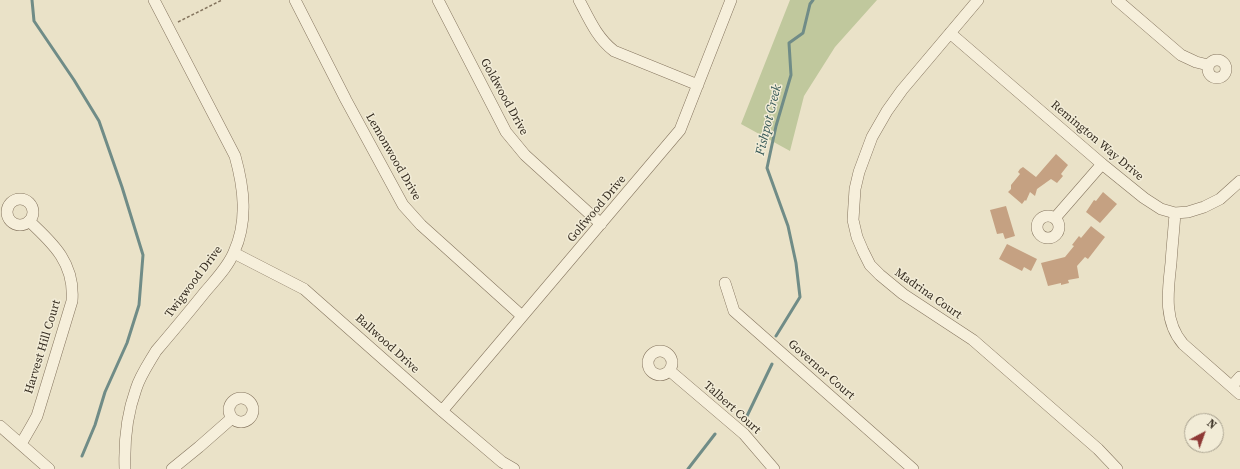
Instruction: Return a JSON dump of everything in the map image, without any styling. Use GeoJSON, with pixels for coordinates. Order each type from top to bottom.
{"type":"FeatureCollection","features":[{"type":"Feature","properties":{"kind":"street","name":"Twigwood Drive"},"geometry":{"type":"LineString","coordinates":[[125,469],[124,451],[128,419],[136,389],[156,351],[220,274],[234,253],[242,223],[244,203],[240,174],[235,156],[154,0]]}},
{"type":"Feature","properties":{"kind":"street","name":"Lemonwood Drive"},"geometry":{"type":"LineString","coordinates":[[295,0],[346,100],[403,205],[421,225],[522,316]]}},
{"type":"Feature","properties":{"kind":"street","name":"Goldwood Drive"},"geometry":{"type":"LineString","coordinates":[[438,0],[506,132],[525,155],[601,224]]}},
{"type":"Feature","properties":{"kind":"street"},"geometry":{"type":"LineString","coordinates":[[579,0],[601,40],[614,51],[698,85]]}},
{"type":"Feature","properties":{"kind":"street","name":"Golfwood Drive"},"geometry":{"type":"LineString","coordinates":[[442,411],[680,130],[731,0]]}},
{"type":"Feature","properties":{"kind":"street","name":"Madrina Court"},"geometry":{"type":"LineString","coordinates":[[978,0],[902,90],[880,121],[865,154],[855,189],[853,220],[863,251],[870,265],[880,275],[903,294],[973,340],[1098,449],[1117,469]]}},
{"type":"Feature","properties":{"kind":"street"},"geometry":{"type":"LineString","coordinates":[[1117,0],[1181,55],[1196,62],[1208,65]]}},
{"type":"Feature","properties":{"kind":"street","name":"Remington Way Drive"},"geometry":{"type":"LineString","coordinates":[[950,33],[1152,205],[1175,213],[1188,212],[1213,203],[1240,182]]}},
{"type":"Feature","properties":{"kind":"street"},"geometry":{"type":"LineString","coordinates":[[1055,218],[1102,164]]}},
{"type":"Feature","properties":{"kind":"street"},"geometry":{"type":"LineString","coordinates":[[1175,213],[1168,305],[1174,330],[1177,337],[1183,344],[1236,390],[1240,377]]}},
{"type":"Feature","properties":{"kind":"street","name":"Harvest Hill Court"},"geometry":{"type":"LineString","coordinates":[[21,444],[37,416],[72,301],[73,288],[62,256],[55,246],[29,221]]}},
{"type":"Feature","properties":{"kind":"street","name":"Ballwood Drive"},"geometry":{"type":"LineString","coordinates":[[234,253],[304,289],[442,411],[502,462],[514,469]]}},
{"type":"Feature","properties":{"kind":"street","name":"Governor Court"},"geometry":{"type":"LineString","coordinates":[[724,283],[734,311],[909,468]]}},
{"type":"Feature","properties":{"kind":"street","name":"Talbert Court"},"geometry":{"type":"LineString","coordinates":[[670,370],[744,434],[774,469]]}},
{"type":"Feature","properties":{"kind":"street"},"geometry":{"type":"LineString","coordinates":[[172,469],[232,418]]}},
{"type":"Feature","properties":{"kind":"street"},"geometry":{"type":"LineString","coordinates":[[0,426],[49,469]]}},
{"type":"Feature","properties":{"kind":"path"},"geometry":{"type":"LineString","coordinates":[[178,22],[222,0]]}},
{"type":"Feature","properties":{"kind":"green space"},"geometry":{"type":"Polygon","coordinates":[[[790,0],[877,0],[835,47],[804,96],[790,151],[741,124],[790,0]]]}},
{"type":"Feature","properties":{"kind":"building"},"geometry":{"type":"Polygon","coordinates":[[[1056,154],[1068,165],[1061,174],[1063,176],[1057,183],[1051,179],[1037,189],[1035,196],[1030,192],[1026,201],[1025,200],[1022,204],[1008,192],[1011,189],[1011,185],[1020,174],[1018,172],[1020,169],[1023,167],[1036,177],[1056,154]]]}},
{"type":"Feature","properties":{"kind":"building"},"geometry":{"type":"Polygon","coordinates":[[[1103,192],[1117,204],[1100,223],[1086,212],[1094,200],[1096,201],[1103,192]]]}},
{"type":"Feature","properties":{"kind":"building"},"geometry":{"type":"Polygon","coordinates":[[[1006,206],[1015,236],[1005,239],[1003,233],[997,234],[990,210],[1006,206]]]}},
{"type":"Feature","properties":{"kind":"building"},"geometry":{"type":"Polygon","coordinates":[[[1091,226],[1105,237],[1088,259],[1085,257],[1077,266],[1079,278],[1068,280],[1069,283],[1048,286],[1041,263],[1065,257],[1074,246],[1072,245],[1079,236],[1081,238],[1091,226]]]}},
{"type":"Feature","properties":{"kind":"building"},"geometry":{"type":"Polygon","coordinates":[[[1007,244],[1037,259],[1031,271],[1024,267],[1022,271],[999,259],[1007,244]]]}},
{"type":"Feature","properties":{"kind":"waterway"},"geometry":{"type":"LineString","coordinates":[[32,0],[34,21],[74,80],[99,121],[122,187],[143,255],[139,305],[127,343],[105,392],[95,425],[82,456]]}},
{"type":"Feature","properties":{"kind":"waterway","name":"Fishpot Creek"},"geometry":{"type":"LineString","coordinates":[[776,336],[800,297],[796,263],[788,226],[767,168],[776,126],[791,75],[789,43],[803,33],[810,4],[813,0]]}},
{"type":"Feature","properties":{"kind":"waterway"},"geometry":{"type":"LineString","coordinates":[[747,416],[772,364]]}},
{"type":"Feature","properties":{"kind":"waterway"},"geometry":{"type":"LineString","coordinates":[[688,469],[715,434]]}}]}
